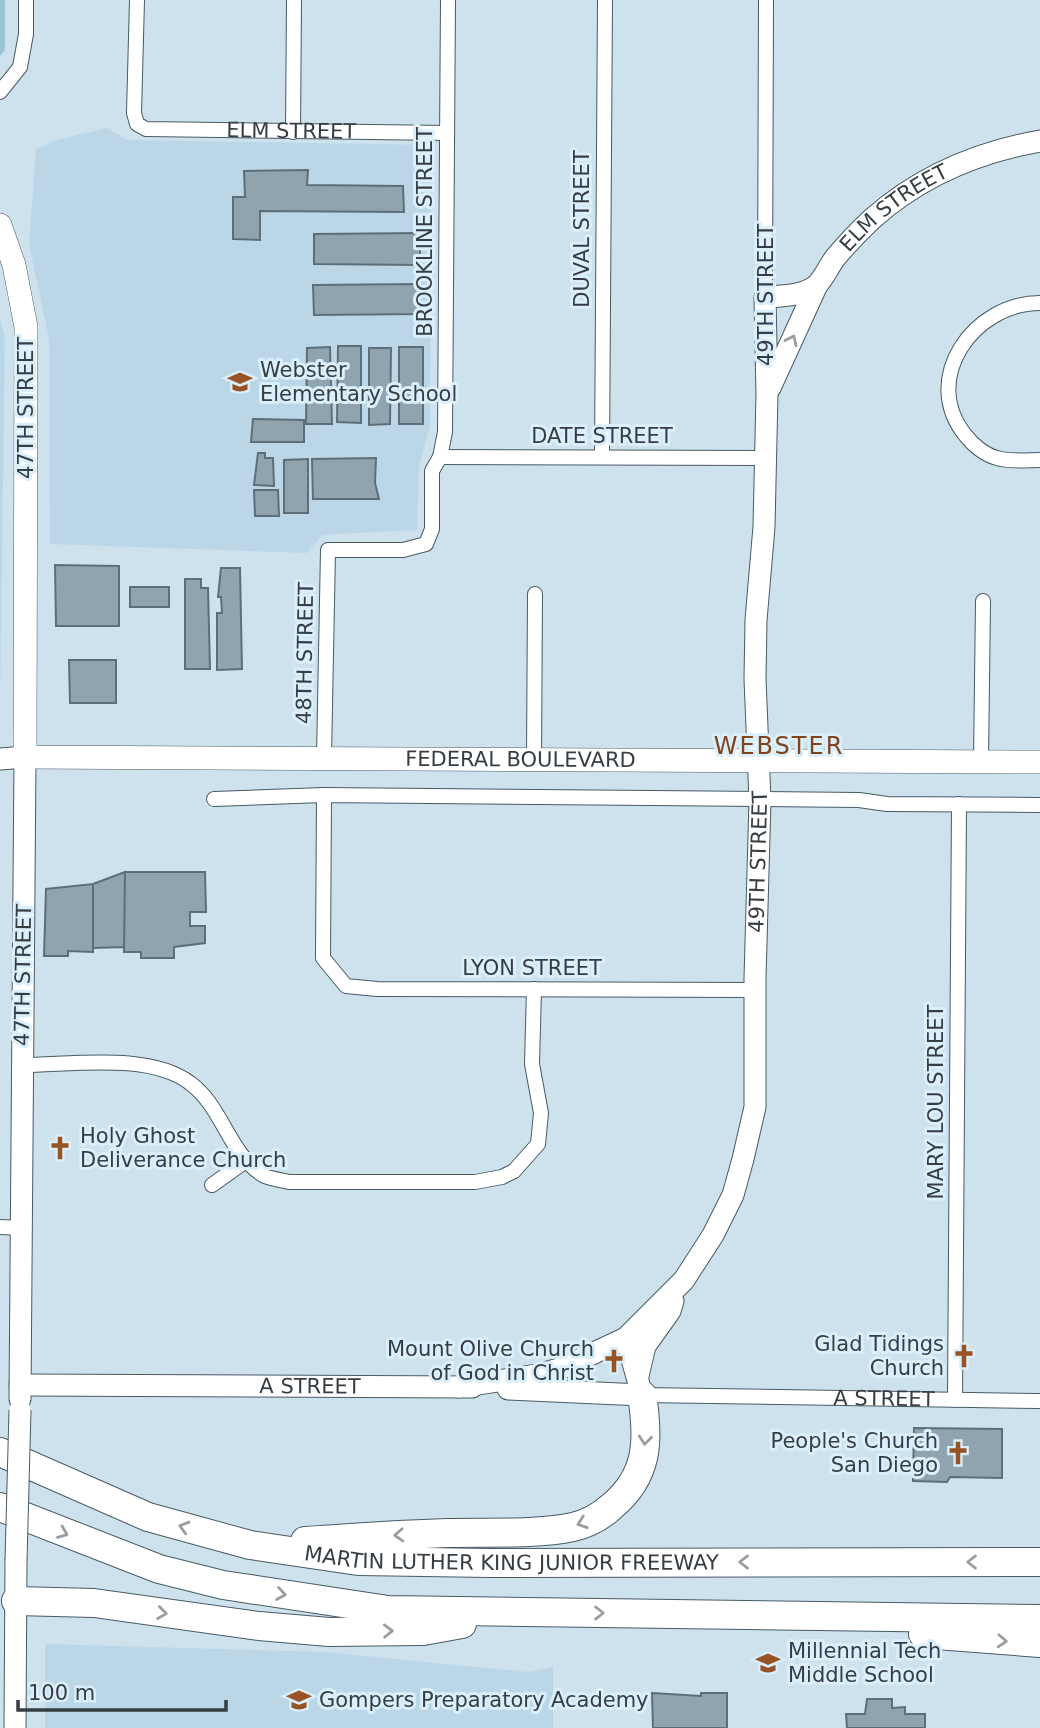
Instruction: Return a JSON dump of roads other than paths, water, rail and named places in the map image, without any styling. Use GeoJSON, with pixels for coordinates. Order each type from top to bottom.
{"type":"FeatureCollection","features":[{"type":"Feature","properties":{"kind":"highway"},"geometry":{"type":"LineString","coordinates":[[250,1545],[431,1533],[538,1531],[575,1526],[602,1516],[635,1483],[641,1468],[647,1425],[640,1387]]}},
{"type":"Feature","properties":{"kind":"highway","name":"MARTIN LUTHER KING JUNIOR FREEWAY"},"geometry":{"type":"LineString","coordinates":[[0,1452],[148,1517],[250,1545],[358,1561],[1040,1562]]}},
{"type":"Feature","properties":{"kind":"highway","name":"MARTIN LUTHER KING JUNIOR FREEWAY"},"geometry":{"type":"LineString","coordinates":[[0,1507],[159,1569],[223,1584],[388,1610],[1040,1619]]}},
{"type":"Feature","properties":{"kind":"highway"},"geometry":{"type":"LineString","coordinates":[[16,1601],[94,1603],[259,1626],[329,1632],[423,1631],[531,1613]]}},
{"type":"Feature","properties":{"kind":"highway"},"geometry":{"type":"LineString","coordinates":[[715,1613],[1040,1643]]}},
{"type":"Feature","properties":{"kind":"main road","name":"47TH STREET"},"geometry":{"type":"LineString","coordinates":[[0,225],[14,265],[26,327],[25,757]]}},
{"type":"Feature","properties":{"kind":"main road","name":"FEDERAL BOULEVARD"},"geometry":{"type":"LineString","coordinates":[[25,757],[1040,762]]}},
{"type":"Feature","properties":{"kind":"street"},"geometry":{"type":"LineString","coordinates":[[0,92],[20,67],[26,34],[26,0]]}},
{"type":"Feature","properties":{"kind":"street","name":"ELM STREET"},"geometry":{"type":"LineString","coordinates":[[137,0],[134,114],[137,124],[146,130],[447,133]]}},
{"type":"Feature","properties":{"kind":"street"},"geometry":{"type":"LineString","coordinates":[[293,132],[294,0]]}},
{"type":"Feature","properties":{"kind":"street","name":"BROOKLINE STREET"},"geometry":{"type":"LineString","coordinates":[[327,550],[402,550],[426,544],[432,529],[432,471],[440,457],[445,432],[448,0]]}},
{"type":"Feature","properties":{"kind":"street","name":"DUVAL STREET"},"geometry":{"type":"LineString","coordinates":[[602,457],[605,0]]}},
{"type":"Feature","properties":{"kind":"street","name":"49TH STREET"},"geometry":{"type":"LineString","coordinates":[[458,1387],[537,1375],[562,1368],[626,1338],[684,1280],[713,1235],[733,1195],[755,1107],[760,800],[756,620],[764,527],[766,394],[766,0]]}},
{"type":"Feature","properties":{"kind":"street","name":"ELM STREET"},"geometry":{"type":"LineString","coordinates":[[766,394],[817,285],[835,259],[872,219],[915,187],[960,163],[1005,147],[1040,141]]}},
{"type":"Feature","properties":{"kind":"street"},"geometry":{"type":"LineString","coordinates":[[765,297],[804,292],[817,285]]}},
{"type":"Feature","properties":{"kind":"street"},"geometry":{"type":"LineString","coordinates":[[1040,303],[1014,306],[988,318],[969,336],[953,362],[949,383],[950,401],[956,420],[976,447],[997,458],[1040,460]]}},
{"type":"Feature","properties":{"kind":"street","name":"DATE STREET"},"geometry":{"type":"LineString","coordinates":[[440,457],[764,458]]}},
{"type":"Feature","properties":{"kind":"street","name":"48TH STREET"},"geometry":{"type":"LineString","coordinates":[[324,757],[327,550]]}},
{"type":"Feature","properties":{"kind":"street"},"geometry":{"type":"LineString","coordinates":[[534,758],[535,594]]}},
{"type":"Feature","properties":{"kind":"street"},"geometry":{"type":"LineString","coordinates":[[981,761],[983,601]]}},
{"type":"Feature","properties":{"kind":"street","name":"FEDERAL BOULEVARD"},"geometry":{"type":"LineString","coordinates":[[0,759],[25,757]]}},
{"type":"Feature","properties":{"kind":"street","name":"47TH STREET"},"geometry":{"type":"LineString","coordinates":[[15,1728],[25,757]]}},
{"type":"Feature","properties":{"kind":"street"},"geometry":{"type":"LineString","coordinates":[[214,799],[324,795],[859,800],[887,804],[1040,805]]}},
{"type":"Feature","properties":{"kind":"street","name":"LYON STREET"},"geometry":{"type":"LineString","coordinates":[[324,795],[323,958],[346,986],[755,990]]}},
{"type":"Feature","properties":{"kind":"street","name":"MARY LOU STREET"},"geometry":{"type":"LineString","coordinates":[[956,1400],[958,804]]}},
{"type":"Feature","properties":{"kind":"street"},"geometry":{"type":"LineString","coordinates":[[22,1065],[134,1063],[167,1071],[191,1083],[216,1111],[238,1150],[247,1160],[264,1175],[289,1182],[475,1182],[502,1177],[514,1171],[538,1144],[541,1113],[532,1064],[534,989]]}},
{"type":"Feature","properties":{"kind":"street"},"geometry":{"type":"LineString","coordinates":[[212,1185],[247,1160]]}},
{"type":"Feature","properties":{"kind":"street"},"geometry":{"type":"LineString","coordinates":[[0,1227],[22,1228]]}},
{"type":"Feature","properties":{"kind":"street"},"geometry":{"type":"LineString","coordinates":[[640,1387],[645,1346],[670,1311],[676,1289]]}},
{"type":"Feature","properties":{"kind":"street"},"geometry":{"type":"LineString","coordinates":[[626,1338],[640,1387]]}},
{"type":"Feature","properties":{"kind":"street","name":"A STREET"},"geometry":{"type":"LineString","coordinates":[[20,1385],[640,1387],[1040,1401]]}},
{"type":"Feature","properties":{"kind":"place","name":"Webster Elementary School"},"geometry":{"type":"Point","coordinates":[240,382]}},
{"type":"Feature","properties":{"kind":"place","name":"Holy Ghost Deliverance Church"},"geometry":{"type":"Point","coordinates":[60,1148]}},
{"type":"Feature","properties":{"kind":"place","name":"Glad Tidings Church"},"geometry":{"type":"Point","coordinates":[964,1356]}},
{"type":"Feature","properties":{"kind":"place","name":"Mount Olive Church of God in Christ"},"geometry":{"type":"Point","coordinates":[614,1361]}},
{"type":"Feature","properties":{"kind":"place","name":"People's Church San Diego"},"geometry":{"type":"Point","coordinates":[958,1453]}},
{"type":"Feature","properties":{"kind":"place","name":"Millennial Tech Middle School"},"geometry":{"type":"Point","coordinates":[768,1663]}},
{"type":"Feature","properties":{"kind":"place","name":"Gompers Preparatory Academy"},"geometry":{"type":"Point","coordinates":[299,1700]}},
{"type":"Feature","properties":{"kind":"district","name":"WEBSTER"},"geometry":{"type":"Point","coordinates":[779,746]}}]}
